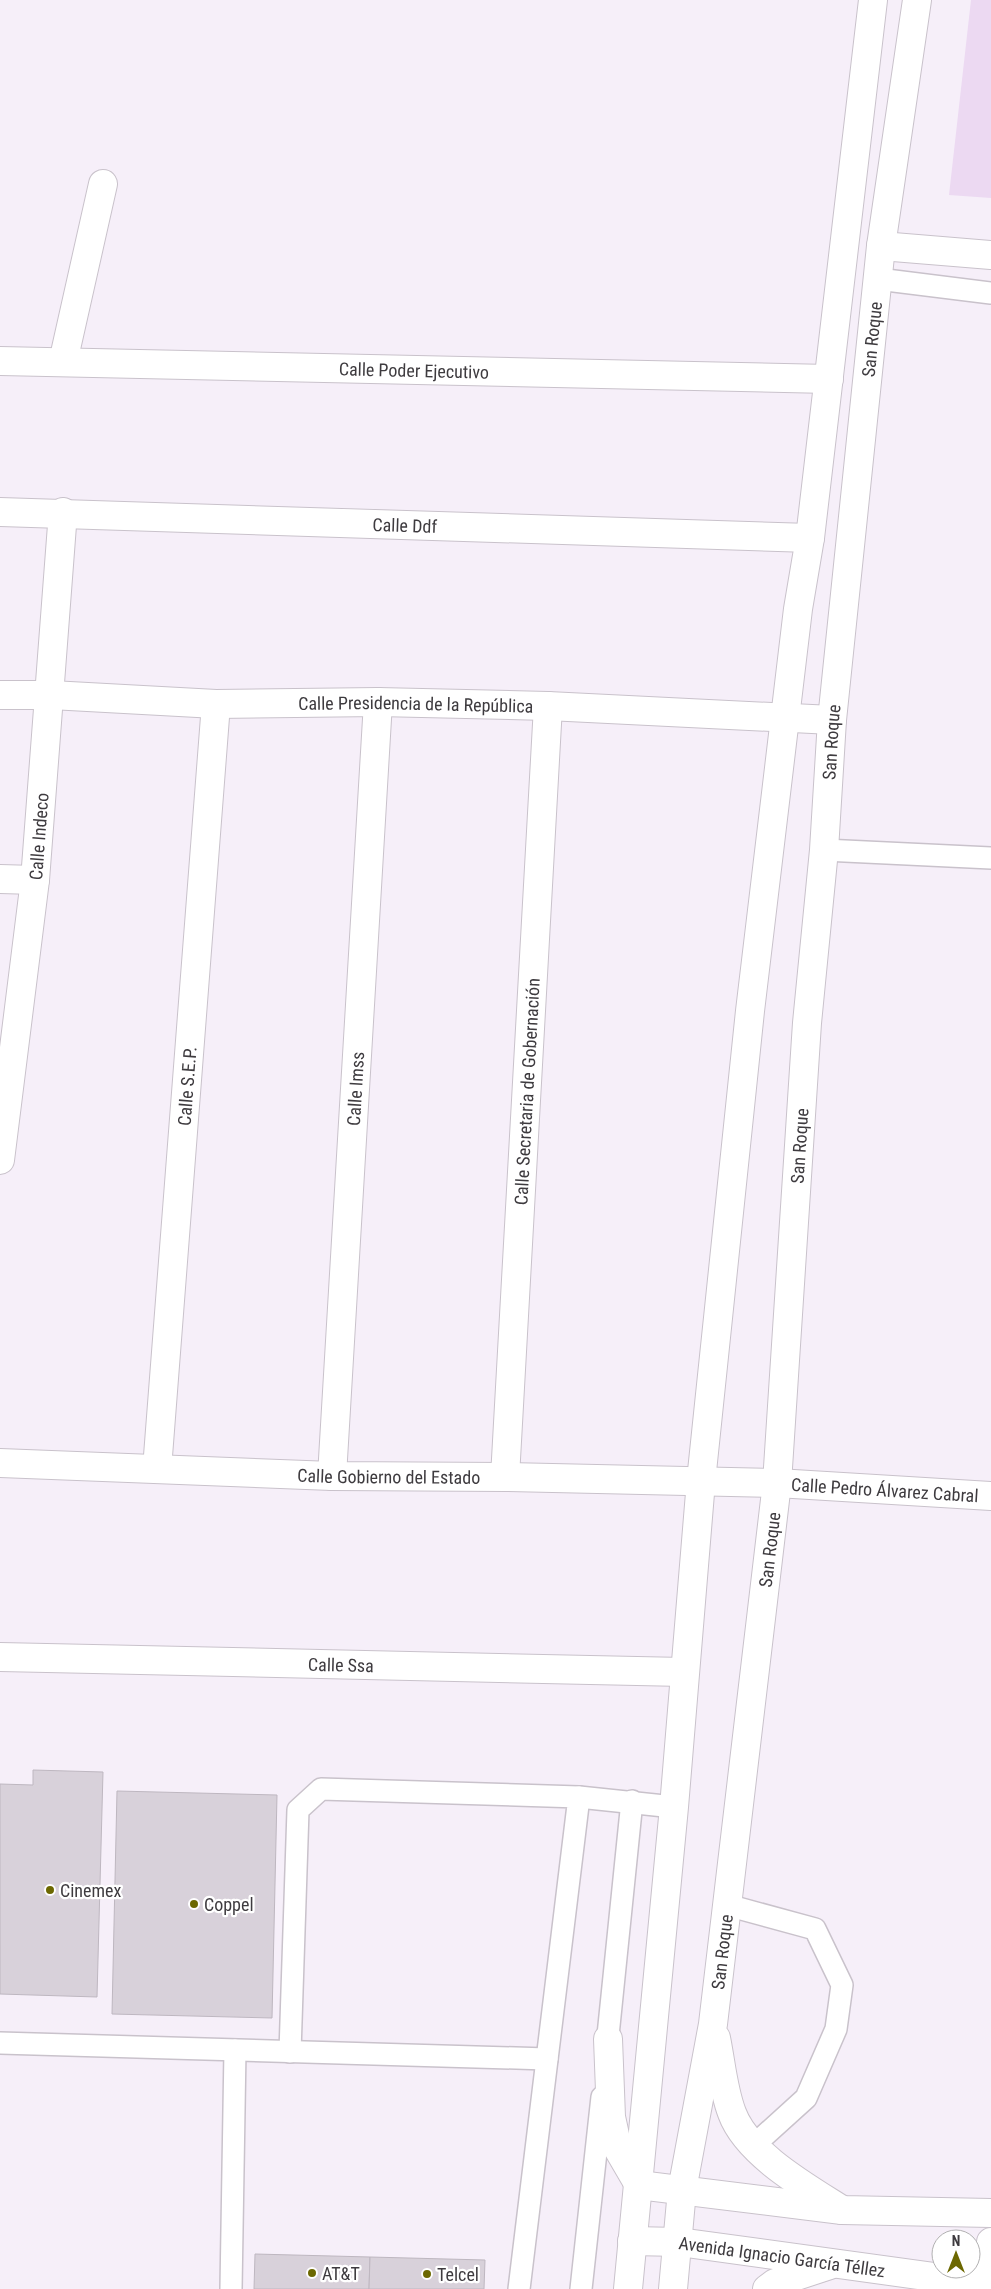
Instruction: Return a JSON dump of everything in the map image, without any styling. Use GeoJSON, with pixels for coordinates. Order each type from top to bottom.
{"type":"FeatureCollection","features":[{"type":"Feature","properties":{"kind":"street"},"geometry":{"type":"LineString","coordinates":[[626,2287],[639,2185],[674,1807],[701,1481],[750,1011],[798,609],[810,538],[873,0]]}},
{"type":"Feature","properties":{"kind":"street","name":"San Roque"},"geometry":{"type":"LineString","coordinates":[[673,2289],[679,2242],[682,2190],[713,2024],[777,1483],[807,1023],[824,850],[832,720],[881,246],[917,0]]}},
{"type":"Feature","properties":{"kind":"street"},"geometry":{"type":"LineString","coordinates":[[64,362],[103,184]]}},
{"type":"Feature","properties":{"kind":"street"},"geometry":{"type":"LineString","coordinates":[[881,246],[991,255]]}},
{"type":"Feature","properties":{"kind":"street","name":"Calle Poder Ejecutivo"},"geometry":{"type":"LineString","coordinates":[[0,361],[828,379]]}},
{"type":"Feature","properties":{"kind":"street","name":"Calle Ddf"},"geometry":{"type":"LineString","coordinates":[[0,512],[64,512],[810,538]]}},
{"type":"Feature","properties":{"kind":"street","name":"Calle Indeco"},"geometry":{"type":"LineString","coordinates":[[0,1160],[35,880],[64,512]]}},
{"type":"Feature","properties":{"kind":"street","name":"Calle Presidencia de la República"},"geometry":{"type":"LineString","coordinates":[[0,695],[216,704],[378,702],[548,706],[832,720]]}},
{"type":"Feature","properties":{"kind":"street","name":"Calle Imss"},"geometry":{"type":"LineString","coordinates":[[332,1476],[378,702]]}},
{"type":"Feature","properties":{"kind":"street","name":"Calle S.E.P."},"geometry":{"type":"LineString","coordinates":[[157,1469],[216,704]]}},
{"type":"Feature","properties":{"kind":"street","name":"Calle Secretaria de Gobernación"},"geometry":{"type":"LineString","coordinates":[[505,1477],[548,706]]}},
{"type":"Feature","properties":{"kind":"street"},"geometry":{"type":"LineString","coordinates":[[0,879],[35,880]]}},
{"type":"Feature","properties":{"kind":"street","name":"Calle Gobierno del Estado"},"geometry":{"type":"LineString","coordinates":[[0,1463],[332,1476],[505,1477],[777,1483]]}},
{"type":"Feature","properties":{"kind":"street","name":"Calle Pedro Álvarez Cabral"},"geometry":{"type":"LineString","coordinates":[[777,1483],[991,1496]]}},
{"type":"Feature","properties":{"kind":"street","name":"Calle Ssa"},"geometry":{"type":"LineString","coordinates":[[0,1657],[684,1672]]}},
{"type":"Feature","properties":{"kind":"street"},"geometry":{"type":"LineString","coordinates":[[713,2024],[732,2114],[753,2146],[786,2174],[842,2210]]}},
{"type":"Feature","properties":{"kind":"street"},"geometry":{"type":"LineString","coordinates":[[608,2039],[611,2117],[618,2149],[639,2185]]}},
{"type":"Feature","properties":{"kind":"street"},"geometry":{"type":"LineString","coordinates":[[639,2185],[842,2210],[991,2213]]}},
{"type":"Feature","properties":{"kind":"street","name":"Avenida Ignacio García Téllez"},"geometry":{"type":"LineString","coordinates":[[632,2241],[679,2242],[830,2265],[989,2286]]}},
{"type":"Feature","properties":{"kind":"street"},"geometry":{"type":"LineString","coordinates":[[989,2286],[991,2242]]}},
{"type":"Feature","properties":{"kind":"street"},"geometry":{"type":"LineString","coordinates":[[767,2289],[775,2283],[830,2265]]}},
{"type":"Feature","properties":{"kind":"lane"},"geometry":{"type":"LineString","coordinates":[[878,279],[991,293]]}},
{"type":"Feature","properties":{"kind":"lane"},"geometry":{"type":"LineString","coordinates":[[824,850],[991,858]]}},
{"type":"Feature","properties":{"kind":"lane"},"geometry":{"type":"LineString","coordinates":[[290,2052],[298,1810],[321,1789],[579,1797],[632,1801],[674,1807]]}},
{"type":"Feature","properties":{"kind":"lane"},"geometry":{"type":"LineString","coordinates":[[519,2289],[579,1797]]}},
{"type":"Feature","properties":{"kind":"lane"},"geometry":{"type":"LineString","coordinates":[[581,2289],[632,1801]]}},
{"type":"Feature","properties":{"kind":"lane"},"geometry":{"type":"LineString","coordinates":[[727,1905],[815,1928],[842,1984],[836,2030],[806,2098],[753,2146]]}},
{"type":"Feature","properties":{"kind":"lane"},"geometry":{"type":"LineString","coordinates":[[0,2043],[547,2059]]}},
{"type":"Feature","properties":{"kind":"lane"},"geometry":{"type":"LineString","coordinates":[[231,2289],[235,2050]]}},
{"type":"Feature","properties":{"kind":"shaded area"},"geometry":{"type":"Polygon","coordinates":[[[971,0],[991,0],[991,198],[949,195],[971,0]]]}},
{"type":"Feature","properties":{"kind":"building","name":"Cinemex"},"geometry":{"type":"Polygon","coordinates":[[[33,1770],[103,1772],[97,1997],[0,1994],[0,1784],[33,1785],[33,1770]]]}},
{"type":"Feature","properties":{"kind":"building","name":"Coppel"},"geometry":{"type":"Polygon","coordinates":[[[117,1791],[277,1795],[272,2018],[112,2014],[117,1791]]]}},
{"type":"Feature","properties":{"kind":"building","name":"AT&T"},"geometry":{"type":"Polygon","coordinates":[[[255,2254],[370,2257],[369,2289],[254,2289],[255,2254]]]}},
{"type":"Feature","properties":{"kind":"building","name":"Telcel"},"geometry":{"type":"Polygon","coordinates":[[[370,2257],[485,2260],[484,2289],[369,2289],[370,2257]]]}},
{"type":"Feature","properties":{"kind":"place","name":"Cinemex"},"geometry":{"type":"Point","coordinates":[50,1890]}},
{"type":"Feature","properties":{"kind":"place","name":"Coppel"},"geometry":{"type":"Point","coordinates":[194,1904]}},
{"type":"Feature","properties":{"kind":"place","name":"AT&T"},"geometry":{"type":"Point","coordinates":[312,2273]}},
{"type":"Feature","properties":{"kind":"place","name":"Telcel"},"geometry":{"type":"Point","coordinates":[427,2274]}}]}
